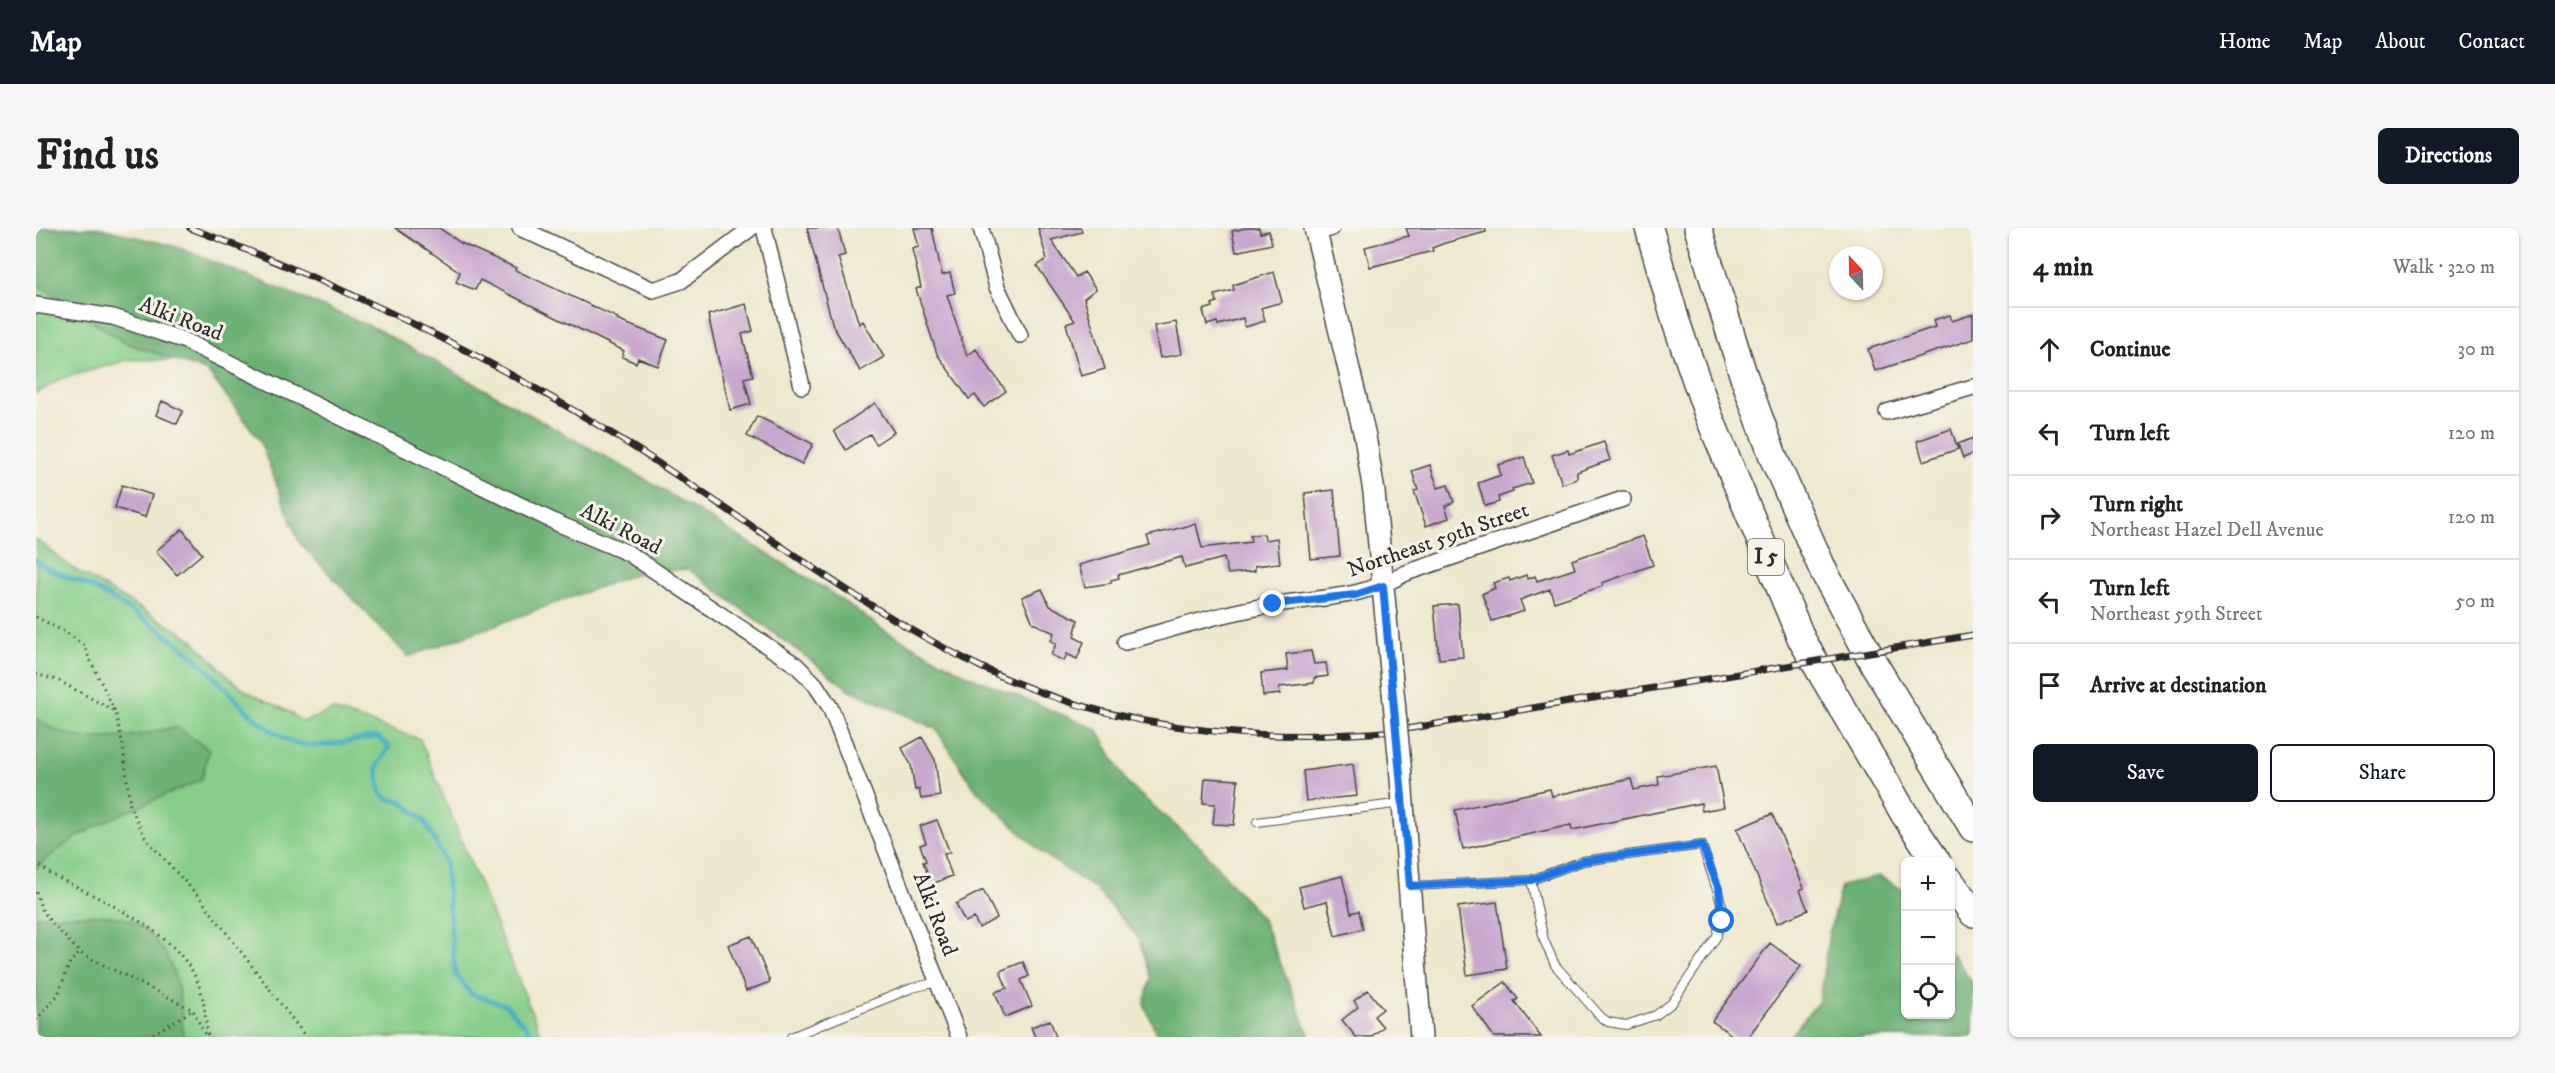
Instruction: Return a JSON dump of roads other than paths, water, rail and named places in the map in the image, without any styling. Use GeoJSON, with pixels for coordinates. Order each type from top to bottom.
{"type":"FeatureCollection","features":[{"type":"Feature","properties":{"kind":"highway","name":"I 5"},"geometry":{"type":"LineString","coordinates":[[1649,228],[1676,322],[1708,414],[1802,640],[1905,815],[1934,857]]}},
{"type":"Feature","properties":{"kind":"highway","name":"I 5"},"geometry":{"type":"LineString","coordinates":[[1698,228],[1714,288],[1758,416],[1824,572],[1874,663],[1973,828]]}},
{"type":"Feature","properties":{"kind":"highway"},"geometry":{"type":"LineString","coordinates":[[1955,888],[1973,913]]}},
{"type":"Feature","properties":{"kind":"street"},"geometry":{"type":"LineString","coordinates":[[520,228],[653,290],[681,281],[751,228]]}},
{"type":"Feature","properties":{"kind":"street"},"geometry":{"type":"LineString","coordinates":[[764,228],[802,386]]}},
{"type":"Feature","properties":{"kind":"street"},"geometry":{"type":"LineString","coordinates":[[981,228],[997,287],[1020,335]]}},
{"type":"Feature","properties":{"kind":"street"},"geometry":{"type":"LineString","coordinates":[[1321,230],[1365,436],[1383,586],[1400,765],[1421,1037]]}},
{"type":"Feature","properties":{"kind":"street","name":"Alki Road"},"geometry":{"type":"LineString","coordinates":[[36,305],[112,317],[183,340],[559,524],[628,554],[796,665],[815,684],[830,707],[959,1037]]}},
{"type":"Feature","properties":{"kind":"street"},"geometry":{"type":"LineString","coordinates":[[1887,412],[1973,387]]}},
{"type":"Feature","properties":{"kind":"street","name":"Northeast 59th Street"},"geometry":{"type":"LineString","coordinates":[[1125,642],[1273,604],[1355,595],[1383,586],[1406,573],[1623,500]]}},
{"type":"Feature","properties":{"kind":"lane"},"geometry":{"type":"LineString","coordinates":[[1257,822],[1403,803]]}},
{"type":"Feature","properties":{"kind":"lane"},"geometry":{"type":"LineString","coordinates":[[1410,886],[1531,880],[1583,861],[1702,845],[1719,889],[1722,921],[1718,936],[1672,1003],[1656,1015],[1617,1024],[1601,1017],[1555,965],[1544,940],[1531,880]]}},
{"type":"Feature","properties":{"kind":"lane"},"geometry":{"type":"LineString","coordinates":[[791,1037],[912,988],[938,982]]}},
{"type":"Feature","properties":{"kind":"waterway"},"geometry":{"type":"LineString","coordinates":[[36,560],[56,573],[86,584],[163,633],[198,660],[262,724],[292,742],[312,746],[378,737],[389,747],[377,767],[381,793],[388,799],[401,801],[424,820],[445,861],[455,974],[471,994],[506,1005],[535,1037]]}},
{"type":"Feature","properties":{"kind":"railway"},"geometry":{"type":"LineString","coordinates":[[190,228],[354,296],[514,376],[662,465],[888,616],[983,668],[1032,689],[1082,706],[1133,719],[1184,728],[1236,733],[1341,735],[1394,731],[1973,635]]}}]}
